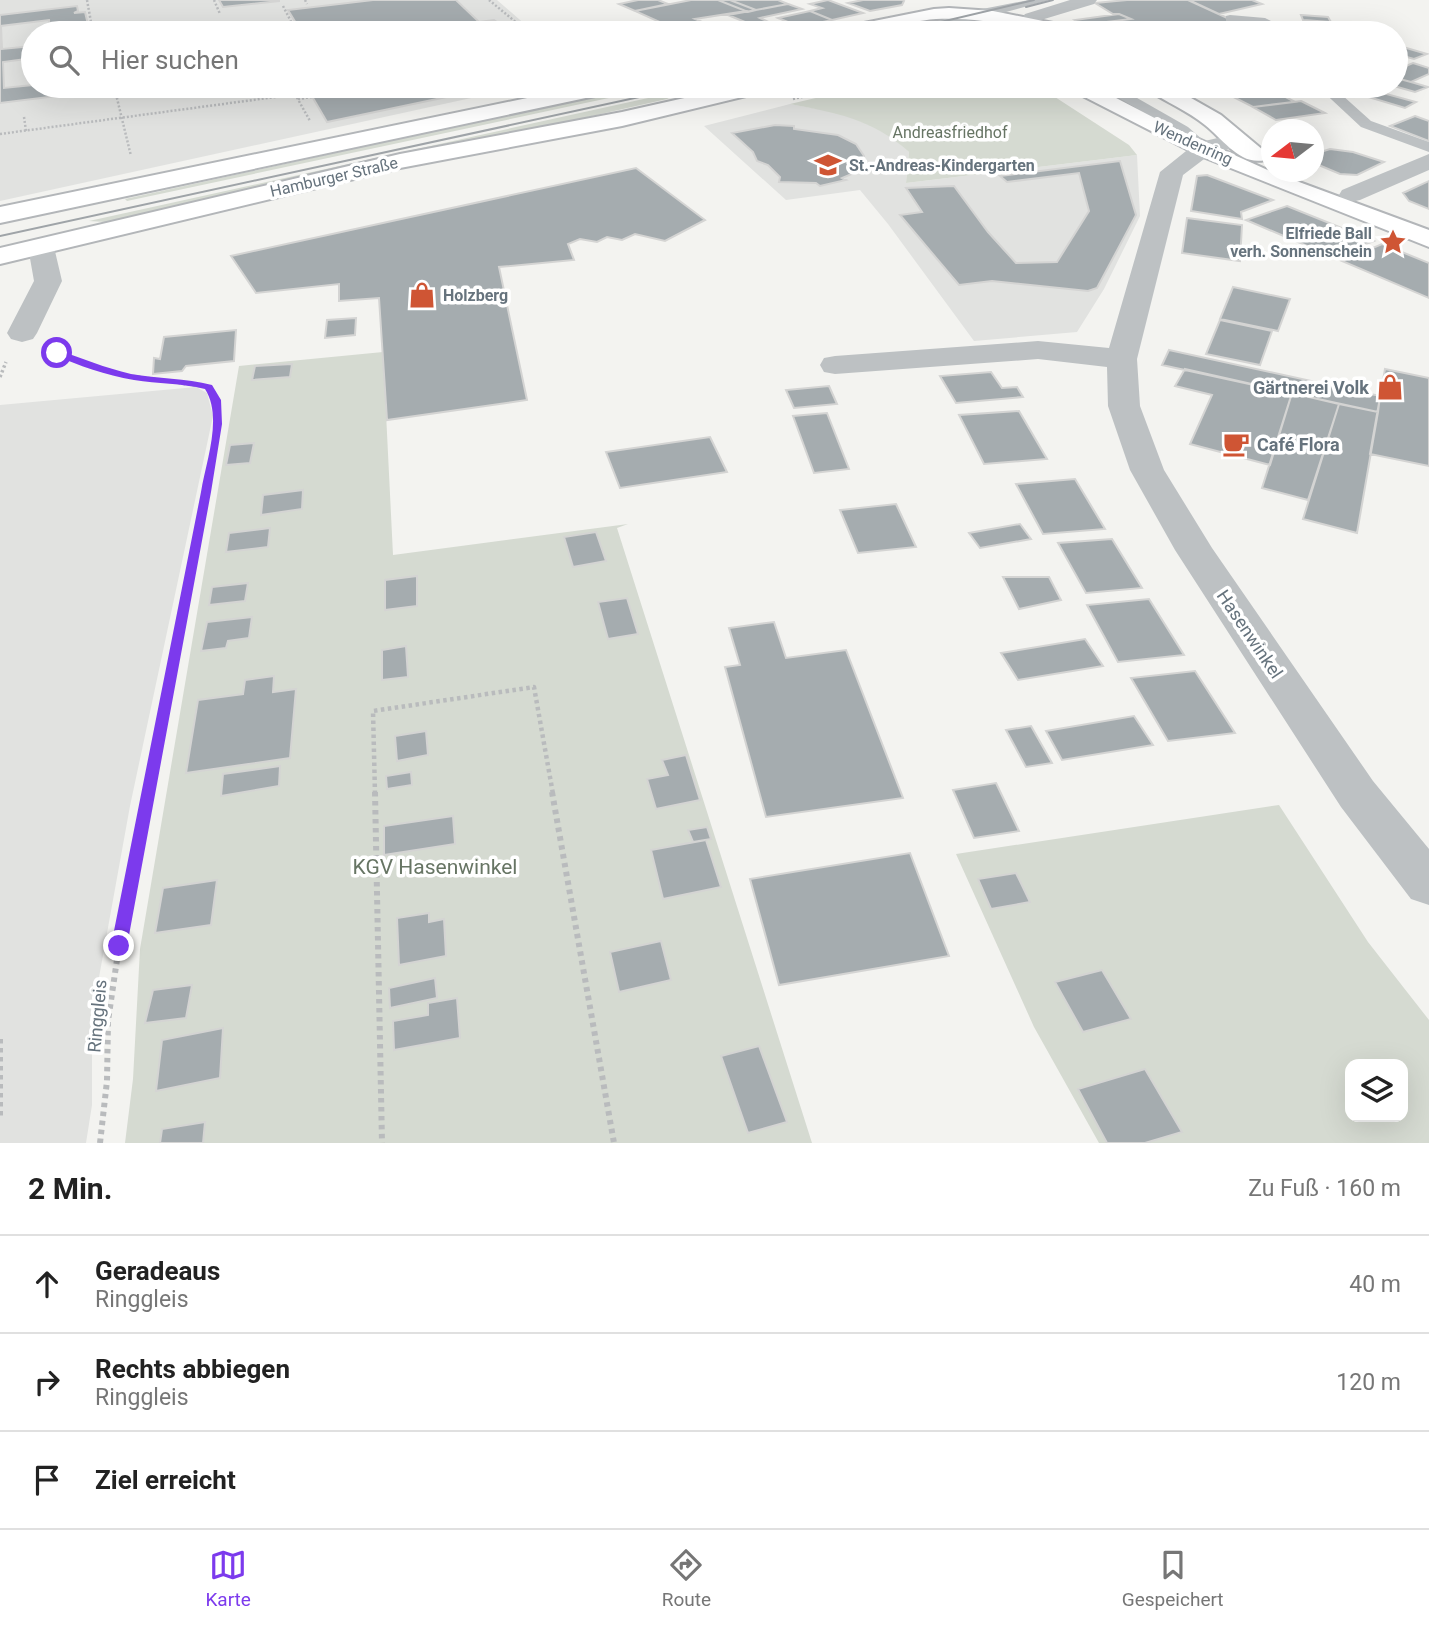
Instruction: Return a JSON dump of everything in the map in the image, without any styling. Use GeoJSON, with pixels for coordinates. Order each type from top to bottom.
{"type":"FeatureCollection","features":[{"type":"Feature","properties":{"kind":"main road"},"geometry":{"type":"LineString","coordinates":[[957,0],[994,16]]}},
{"type":"Feature","properties":{"kind":"main road"},"geometry":{"type":"LineString","coordinates":[[889,21],[941,7],[1015,21]]}},
{"type":"Feature","properties":{"kind":"main road","name":"Hamburger Straße"},"geometry":{"type":"LineString","coordinates":[[12,213],[557,98]]}},
{"type":"Feature","properties":{"kind":"main road"},"geometry":{"type":"LineString","coordinates":[[670,108],[689,98]]}},
{"type":"Feature","properties":{"kind":"main road","name":"Hamburger Straße"},"geometry":{"type":"LineString","coordinates":[[0,256],[400,161],[547,135],[713,98]]}},
{"type":"Feature","properties":{"kind":"main road","name":"Wendenring"},"geometry":{"type":"LineString","coordinates":[[1101,98],[1131,114],[1261,158]]}},
{"type":"Feature","properties":{"kind":"main road","name":"Wendenring"},"geometry":{"type":"LineString","coordinates":[[1175,98],[1213,120],[1220,144],[1429,239]]}},
{"type":"Feature","properties":{"kind":"main road"},"geometry":{"type":"LineString","coordinates":[[1319,182],[1429,225]]}},
{"type":"Feature","properties":{"kind":"main road"},"geometry":{"type":"LineString","coordinates":[[12,213],[41,247]]}},
{"type":"Feature","properties":{"kind":"street"},"geometry":{"type":"LineString","coordinates":[[994,16],[1088,0]]}},
{"type":"Feature","properties":{"kind":"street","name":"Hasenwinkel"},"geometry":{"type":"LineString","coordinates":[[1220,144],[1172,172],[1122,359],[1124,406],[1147,470],[1194,550],[1357,794],[1429,885]]}},
{"type":"Feature","properties":{"kind":"street"},"geometry":{"type":"LineString","coordinates":[[1351,195],[1429,161]]}},
{"type":"Feature","properties":{"kind":"street"},"geometry":{"type":"LineString","coordinates":[[22,333],[48,281],[41,247]]}},
{"type":"Feature","properties":{"kind":"street"},"geometry":{"type":"LineString","coordinates":[[835,365],[1038,350],[1122,359]]}},
{"type":"Feature","properties":{"kind":"lane"},"geometry":{"type":"LineString","coordinates":[[968,21],[994,16],[1044,0]]}},
{"type":"Feature","properties":{"kind":"lane"},"geometry":{"type":"LineString","coordinates":[[1230,19],[1261,21]]}},
{"type":"Feature","properties":{"kind":"lane"},"geometry":{"type":"LineString","coordinates":[[1127,98],[1183,130],[1220,144]]}},
{"type":"Feature","properties":{"kind":"lane"},"geometry":{"type":"LineString","coordinates":[[1337,98],[1366,124],[1429,147]]}},
{"type":"Feature","properties":{"kind":"path"},"geometry":{"type":"LineString","coordinates":[[87,0],[91,21]]}},
{"type":"Feature","properties":{"kind":"path"},"geometry":{"type":"LineString","coordinates":[[214,0],[220,14]]}},
{"type":"Feature","properties":{"kind":"path"},"geometry":{"type":"LineString","coordinates":[[489,0],[514,21]]}},
{"type":"Feature","properties":{"kind":"path"},"geometry":{"type":"LineString","coordinates":[[283,6],[291,21]]}},
{"type":"Feature","properties":{"kind":"path"},"geometry":{"type":"LineString","coordinates":[[117,98],[132,160]]}},
{"type":"Feature","properties":{"kind":"path"},"geometry":{"type":"LineString","coordinates":[[0,134],[266,98]]}},
{"type":"Feature","properties":{"kind":"path"},"geometry":{"type":"LineString","coordinates":[[305,98],[298,99],[312,126]]}},
{"type":"Feature","properties":{"kind":"path"},"geometry":{"type":"LineString","coordinates":[[24,117],[26,131]]}},
{"type":"Feature","properties":{"kind":"path","name":"Ringgleis"},"geometry":{"type":"LineString","coordinates":[[57,353],[95,369],[209,387],[217,400],[218,424],[208,481],[119,946],[108,1021],[107,1081],[100,1143]]}},
{"type":"Feature","properties":{"kind":"path"},"geometry":{"type":"LineString","coordinates":[[0,377],[8,358]]}},
{"type":"Feature","properties":{"kind":"path"},"geometry":{"type":"LineString","coordinates":[[382,1143],[373,711],[534,687],[614,1143]]}},
{"type":"Feature","properties":{"kind":"path"},"geometry":{"type":"LineString","coordinates":[[0,1039],[0,1117]]}},
{"type":"Feature","properties":{"kind":"shaded area"},"geometry":{"type":"Polygon","coordinates":[[[0,0],[497,0],[521,21],[21,21],[21,98],[471,98],[0,201],[0,0]]]}},
{"type":"Feature","properties":{"kind":"shaded area"},"geometry":{"type":"Polygon","coordinates":[[[790,104],[840,113],[887,132],[909,152],[906,183],[1137,155],[1140,216],[1104,289],[1077,332],[974,341],[860,190],[786,200],[704,126],[790,104]]]}},
{"type":"Feature","properties":{"kind":"shaded area"},"geometry":{"type":"Polygon","coordinates":[[[196,387],[207,393],[213,416],[130,806],[92,1016],[92,1105],[86,1143],[0,1143],[0,405],[196,387]]]}},
{"type":"Feature","properties":{"kind":"green space"},"geometry":{"type":"Polygon","coordinates":[[[584,98],[609,98],[127,201],[125,199],[584,98]]]}},
{"type":"Feature","properties":{"kind":"green space"},"geometry":{"type":"Polygon","coordinates":[[[648,98],[669,98],[121,223],[89,221],[648,98]]]}},
{"type":"Feature","properties":{"kind":"green space","name":"Andreasfriedhof"},"geometry":{"type":"Polygon","coordinates":[[[816,98],[1057,98],[1129,145],[1137,155],[906,183],[909,152],[895,141],[853,119],[790,104],[816,98]]]}},
{"type":"Feature","properties":{"kind":"green space","name":"KGV Hasenwinkel"},"geometry":{"type":"Polygon","coordinates":[[[383,352],[393,555],[628,524],[617,528],[812,1143],[125,1143],[133,1079],[140,949],[239,366],[383,352]]]}},
{"type":"Feature","properties":{"kind":"green space"},"geometry":{"type":"Polygon","coordinates":[[[1279,805],[1368,942],[1429,1020],[1429,1143],[1099,1143],[1034,1027],[956,854],[1279,805]]]}},
{"type":"Feature","properties":{"kind":"building"},"geometry":{"type":"Polygon","coordinates":[[[219,0],[279,0],[279,1],[223,7],[219,0]]]}},
{"type":"Feature","properties":{"kind":"building"},"geometry":{"type":"Polygon","coordinates":[[[373,0],[456,0],[478,21],[295,21],[288,10],[373,0]]]}},
{"type":"Feature","properties":{"kind":"building"},"geometry":{"type":"Polygon","coordinates":[[[658,0],[668,4],[635,11],[619,4],[658,0]]]}},
{"type":"Feature","properties":{"kind":"building"},"geometry":{"type":"Polygon","coordinates":[[[691,0],[718,0],[746,11],[695,19],[700,21],[657,21],[635,11],[691,0]]]}},
{"type":"Feature","properties":{"kind":"building"},"geometry":{"type":"Polygon","coordinates":[[[718,0],[730,0],[756,10],[748,12],[718,0]]]}},
{"type":"Feature","properties":{"kind":"building"},"geometry":{"type":"Polygon","coordinates":[[[730,0],[778,0],[788,4],[756,10],[730,0]]]}},
{"type":"Feature","properties":{"kind":"building"},"geometry":{"type":"Polygon","coordinates":[[[828,0],[863,13],[832,20],[810,11],[822,8],[810,4],[828,0]]]}},
{"type":"Feature","properties":{"kind":"building"},"geometry":{"type":"Polygon","coordinates":[[[863,0],[904,1],[902,5],[870,11],[848,3],[863,0]]]}},
{"type":"Feature","properties":{"kind":"building"},"geometry":{"type":"Polygon","coordinates":[[[1188,0],[1234,21],[1114,21],[1131,19],[1113,14],[1095,3],[1188,0]]]}},
{"type":"Feature","properties":{"kind":"building"},"geometry":{"type":"Polygon","coordinates":[[[1189,0],[1252,0],[1262,4],[1219,14],[1189,0]]]}},
{"type":"Feature","properties":{"kind":"building"},"geometry":{"type":"Polygon","coordinates":[[[788,4],[802,9],[760,18],[766,21],[742,21],[728,15],[788,4]]]}},
{"type":"Feature","properties":{"kind":"building"},"geometry":{"type":"Polygon","coordinates":[[[77,6],[78,11],[74,13],[85,12],[87,21],[21,21],[21,24],[1,26],[2,49],[21,47],[21,60],[3,62],[4,88],[21,86],[21,98],[41,98],[0,103],[0,15],[77,6]]]}},
{"type":"Feature","properties":{"kind":"building"},"geometry":{"type":"Polygon","coordinates":[[[810,11],[832,20],[785,21],[778,18],[810,11]]]}},
{"type":"Feature","properties":{"kind":"building"},"geometry":{"type":"Polygon","coordinates":[[[1119,14],[1131,19],[1114,21],[1075,20],[1119,14]]]}},
{"type":"Feature","properties":{"kind":"building"},"geometry":{"type":"Polygon","coordinates":[[[1301,15],[1328,17],[1330,21],[1317,21],[1303,20],[1301,15]]]}},
{"type":"Feature","properties":{"kind":"building"},"geometry":{"type":"Polygon","coordinates":[[[1408,48],[1427,54],[1414,59],[1408,57],[1408,48]]]}},
{"type":"Feature","properties":{"kind":"building"},"geometry":{"type":"Polygon","coordinates":[[[1413,63],[1429,68],[1429,74],[1408,81],[1408,65],[1413,63]]]}},
{"type":"Feature","properties":{"kind":"building"},"geometry":{"type":"Polygon","coordinates":[[[1408,81],[1428,87],[1415,92],[1408,90],[1408,81]]]}},
{"type":"Feature","properties":{"kind":"building"},"geometry":{"type":"Polygon","coordinates":[[[313,98],[442,98],[327,122],[313,98]]]}},
{"type":"Feature","properties":{"kind":"building"},"geometry":{"type":"Polygon","coordinates":[[[1235,98],[1288,98],[1295,102],[1253,107],[1235,98]]]}},
{"type":"Feature","properties":{"kind":"building"},"geometry":{"type":"Polygon","coordinates":[[[1372,98],[1401,98],[1416,102],[1405,108],[1372,98]]]}},
{"type":"Feature","properties":{"kind":"building"},"geometry":{"type":"Polygon","coordinates":[[[1301,101],[1325,113],[1274,119],[1253,107],[1301,101]]]}},
{"type":"Feature","properties":{"kind":"building"},"geometry":{"type":"Polygon","coordinates":[[[1415,116],[1429,121],[1429,141],[1390,126],[1415,116]]]}},
{"type":"Feature","properties":{"kind":"building"},"geometry":{"type":"Polygon","coordinates":[[[775,125],[838,135],[856,144],[864,156],[862,162],[850,172],[854,173],[842,178],[846,180],[820,186],[816,183],[779,182],[780,177],[768,165],[757,161],[753,152],[732,133],[775,125]]]}},
{"type":"Feature","properties":{"kind":"building"},"geometry":{"type":"Polygon","coordinates":[[[1330,149],[1353,152],[1384,162],[1357,175],[1340,174],[1324,167],[1324,151],[1330,149]]]}},
{"type":"Feature","properties":{"kind":"building"},"geometry":{"type":"Polygon","coordinates":[[[1120,161],[1136,215],[1097,288],[1088,291],[992,281],[959,285],[900,215],[922,212],[906,188],[954,186],[988,232],[1016,263],[1057,262],[1089,211],[1079,173],[1007,182],[1000,176],[1120,161]]]}},
{"type":"Feature","properties":{"kind":"building","name":"Holzberg"},"geometry":{"type":"Polygon","coordinates":[[[636,168],[705,220],[665,241],[635,234],[622,240],[607,237],[597,242],[580,239],[568,244],[574,260],[499,267],[527,400],[387,420],[379,298],[339,301],[339,284],[256,293],[231,256],[636,168]]]}},
{"type":"Feature","properties":{"kind":"building"},"geometry":{"type":"Polygon","coordinates":[[[1207,175],[1273,200],[1241,212],[1242,219],[1191,211],[1197,176],[1207,175]]]}},
{"type":"Feature","properties":{"kind":"building"},"geometry":{"type":"Polygon","coordinates":[[[1429,181],[1429,209],[1409,201],[1403,193],[1429,181]]]}},
{"type":"Feature","properties":{"kind":"building"},"geometry":{"type":"Polygon","coordinates":[[[1287,206],[1374,241],[1333,257],[1246,220],[1287,206]]]}},
{"type":"Feature","properties":{"kind":"building"},"geometry":{"type":"Polygon","coordinates":[[[1187,218],[1242,225],[1240,261],[1182,253],[1187,218]]]}},
{"type":"Feature","properties":{"kind":"building"},"geometry":{"type":"Polygon","coordinates":[[[1382,244],[1429,263],[1429,298],[1342,261],[1382,244]]]}},
{"type":"Feature","properties":{"kind":"building"},"geometry":{"type":"Polygon","coordinates":[[[1233,287],[1290,299],[1278,331],[1220,319],[1233,287]]]}},
{"type":"Feature","properties":{"kind":"building"},"geometry":{"type":"Polygon","coordinates":[[[356,318],[355,335],[325,338],[327,320],[356,318]]]}},
{"type":"Feature","properties":{"kind":"building"},"geometry":{"type":"Polygon","coordinates":[[[1220,320],[1272,331],[1260,365],[1206,354],[1220,320]]]}},
{"type":"Feature","properties":{"kind":"building"},"geometry":{"type":"Polygon","coordinates":[[[236,330],[234,361],[186,366],[182,371],[153,374],[154,358],[160,359],[164,337],[236,330]]]}},
{"type":"Feature","properties":{"kind":"building"},"geometry":{"type":"Polygon","coordinates":[[[1169,350],[1380,396],[1378,412],[1162,365],[1169,350]]]}},
{"type":"Feature","properties":{"kind":"building"},"geometry":{"type":"Polygon","coordinates":[[[292,364],[290,377],[252,380],[255,366],[292,364]]]}},
{"type":"Feature","properties":{"kind":"building"},"geometry":{"type":"Polygon","coordinates":[[[1185,369],[1292,393],[1270,465],[1190,444],[1212,395],[1175,386],[1185,369]]]}},
{"type":"Feature","properties":{"kind":"building"},"geometry":{"type":"Polygon","coordinates":[[[1385,369],[1429,378],[1429,466],[1370,454],[1385,369]]]}},
{"type":"Feature","properties":{"kind":"building"},"geometry":{"type":"Polygon","coordinates":[[[991,372],[1002,388],[1017,387],[1023,397],[956,403],[940,376],[991,372]]]}},
{"type":"Feature","properties":{"kind":"building"},"geometry":{"type":"Polygon","coordinates":[[[829,386],[837,404],[794,408],[786,390],[829,386]]]}},
{"type":"Feature","properties":{"kind":"building"},"geometry":{"type":"Polygon","coordinates":[[[1292,393],[1339,404],[1308,500],[1262,488],[1292,393]]]}},
{"type":"Feature","properties":{"kind":"building"},"geometry":{"type":"Polygon","coordinates":[[[1339,404],[1378,412],[1357,533],[1303,519],[1339,404]]]}},
{"type":"Feature","properties":{"kind":"building"},"geometry":{"type":"Polygon","coordinates":[[[1019,411],[1047,459],[984,464],[959,415],[1019,411]]]}},
{"type":"Feature","properties":{"kind":"building"},"geometry":{"type":"Polygon","coordinates":[[[827,413],[849,469],[814,473],[793,416],[827,413]]]}},
{"type":"Feature","properties":{"kind":"building"},"geometry":{"type":"Polygon","coordinates":[[[710,437],[727,472],[620,488],[606,452],[710,437]]]}},
{"type":"Feature","properties":{"kind":"building"},"geometry":{"type":"Polygon","coordinates":[[[254,443],[250,463],[226,465],[230,445],[254,443]]]}},
{"type":"Feature","properties":{"kind":"building"},"geometry":{"type":"Polygon","coordinates":[[[1075,479],[1105,529],[1043,534],[1016,484],[1075,479]]]}},
{"type":"Feature","properties":{"kind":"building"},"geometry":{"type":"Polygon","coordinates":[[[303,490],[302,509],[261,515],[263,495],[303,490]]]}},
{"type":"Feature","properties":{"kind":"building"},"geometry":{"type":"Polygon","coordinates":[[[896,504],[916,547],[858,553],[840,510],[896,504]]]}},
{"type":"Feature","properties":{"kind":"building"},"geometry":{"type":"Polygon","coordinates":[[[1020,524],[1031,539],[980,548],[969,533],[1020,524]]]}},
{"type":"Feature","properties":{"kind":"building"},"geometry":{"type":"Polygon","coordinates":[[[270,528],[268,547],[226,552],[229,533],[270,528]]]}},
{"type":"Feature","properties":{"kind":"building"},"geometry":{"type":"Polygon","coordinates":[[[596,532],[606,561],[573,567],[564,537],[596,532]]]}},
{"type":"Feature","properties":{"kind":"building"},"geometry":{"type":"Polygon","coordinates":[[[1112,539],[1142,588],[1086,593],[1058,543],[1112,539]]]}},
{"type":"Feature","properties":{"kind":"building"},"geometry":{"type":"Polygon","coordinates":[[[417,576],[417,606],[385,610],[385,580],[417,576]]]}},
{"type":"Feature","properties":{"kind":"building"},"geometry":{"type":"Polygon","coordinates":[[[1003,577],[1049,577],[1061,600],[1019,609],[1003,577]]]}},
{"type":"Feature","properties":{"kind":"building"},"geometry":{"type":"Polygon","coordinates":[[[248,583],[245,601],[209,605],[212,587],[248,583]]]}},
{"type":"Feature","properties":{"kind":"building"},"geometry":{"type":"Polygon","coordinates":[[[627,598],[638,634],[608,639],[598,602],[627,598]]]}},
{"type":"Feature","properties":{"kind":"building"},"geometry":{"type":"Polygon","coordinates":[[[1149,599],[1184,655],[1118,662],[1087,605],[1149,599]]]}},
{"type":"Feature","properties":{"kind":"building"},"geometry":{"type":"Polygon","coordinates":[[[252,617],[249,638],[228,641],[226,648],[201,651],[207,622],[252,617]]]}},
{"type":"Feature","properties":{"kind":"building"},"geometry":{"type":"Polygon","coordinates":[[[774,622],[786,658],[846,650],[903,798],[766,817],[725,667],[740,665],[729,628],[774,622]]]}},
{"type":"Feature","properties":{"kind":"building"},"geometry":{"type":"Polygon","coordinates":[[[1085,639],[1103,666],[1018,680],[1001,653],[1085,639]]]}},
{"type":"Feature","properties":{"kind":"building"},"geometry":{"type":"Polygon","coordinates":[[[406,646],[408,677],[382,680],[382,650],[406,646]]]}},
{"type":"Feature","properties":{"kind":"building"},"geometry":{"type":"Polygon","coordinates":[[[1195,671],[1235,733],[1168,741],[1131,678],[1195,671]]]}},
{"type":"Feature","properties":{"kind":"building"},"geometry":{"type":"Polygon","coordinates":[[[274,676],[273,692],[296,689],[290,758],[186,773],[198,700],[243,694],[245,680],[274,676]]]}},
{"type":"Feature","properties":{"kind":"building"},"geometry":{"type":"Polygon","coordinates":[[[1134,716],[1153,745],[1062,760],[1046,731],[1134,716]]]}},
{"type":"Feature","properties":{"kind":"building"},"geometry":{"type":"Polygon","coordinates":[[[1031,726],[1052,763],[1026,767],[1006,730],[1031,726]]]}},
{"type":"Feature","properties":{"kind":"building"},"geometry":{"type":"Polygon","coordinates":[[[426,731],[428,755],[397,761],[395,736],[426,731]]]}},
{"type":"Feature","properties":{"kind":"building"},"geometry":{"type":"Polygon","coordinates":[[[686,755],[700,800],[656,809],[647,779],[668,775],[662,760],[686,755]]]}},
{"type":"Feature","properties":{"kind":"building"},"geometry":{"type":"Polygon","coordinates":[[[280,766],[279,786],[221,796],[223,774],[280,766]]]}},
{"type":"Feature","properties":{"kind":"building"},"geometry":{"type":"Polygon","coordinates":[[[411,772],[412,785],[387,789],[386,776],[411,772]]]}},
{"type":"Feature","properties":{"kind":"building"},"geometry":{"type":"Polygon","coordinates":[[[996,783],[1019,831],[974,838],[953,790],[996,783]]]}},
{"type":"Feature","properties":{"kind":"building"},"geometry":{"type":"Polygon","coordinates":[[[453,816],[455,844],[384,855],[384,826],[453,816]]]}},
{"type":"Feature","properties":{"kind":"building"},"geometry":{"type":"Polygon","coordinates":[[[707,827],[711,839],[693,842],[688,830],[707,827]]]}},
{"type":"Feature","properties":{"kind":"building"},"geometry":{"type":"Polygon","coordinates":[[[706,840],[721,887],[663,899],[651,850],[706,840]]]}},
{"type":"Feature","properties":{"kind":"building"},"geometry":{"type":"Polygon","coordinates":[[[910,853],[949,956],[779,985],[750,879],[910,853]]]}},
{"type":"Feature","properties":{"kind":"building"},"geometry":{"type":"Polygon","coordinates":[[[1016,873],[1030,902],[991,909],[978,879],[1016,873]]]}},
{"type":"Feature","properties":{"kind":"building"},"geometry":{"type":"Polygon","coordinates":[[[217,880],[211,925],[155,933],[163,888],[217,880]]]}},
{"type":"Feature","properties":{"kind":"building"},"geometry":{"type":"Polygon","coordinates":[[[429,913],[429,922],[444,919],[446,956],[399,965],[397,918],[429,913]]]}},
{"type":"Feature","properties":{"kind":"building"},"geometry":{"type":"Polygon","coordinates":[[[661,941],[671,980],[619,992],[610,952],[661,941]]]}},
{"type":"Feature","properties":{"kind":"building"},"geometry":{"type":"Polygon","coordinates":[[[1102,970],[1131,1019],[1083,1032],[1055,982],[1102,970]]]}},
{"type":"Feature","properties":{"kind":"building"},"geometry":{"type":"Polygon","coordinates":[[[435,978],[437,998],[390,1008],[389,988],[435,978]]]}},
{"type":"Feature","properties":{"kind":"building"},"geometry":{"type":"Polygon","coordinates":[[[192,985],[186,1018],[145,1023],[153,990],[192,985]]]}},
{"type":"Feature","properties":{"kind":"building"},"geometry":{"type":"Polygon","coordinates":[[[457,998],[460,1038],[394,1050],[393,1021],[428,1015],[428,1003],[457,998]]]}},
{"type":"Feature","properties":{"kind":"building"},"geometry":{"type":"Polygon","coordinates":[[[223,1028],[220,1078],[156,1091],[162,1040],[223,1028]]]}},
{"type":"Feature","properties":{"kind":"building"},"geometry":{"type":"Polygon","coordinates":[[[759,1046],[787,1122],[748,1133],[721,1056],[759,1046]]]}},
{"type":"Feature","properties":{"kind":"building"},"geometry":{"type":"Polygon","coordinates":[[[1145,1069],[1182,1132],[1145,1143],[1107,1143],[1078,1089],[1145,1069]]]}},
{"type":"Feature","properties":{"kind":"building"},"geometry":{"type":"Polygon","coordinates":[[[205,1122],[203,1143],[160,1143],[162,1129],[205,1122]]]}},
{"type":"Feature","properties":{"kind":"tram line"},"geometry":{"type":"LineString","coordinates":[[945,21],[1034,0]]}},
{"type":"Feature","properties":{"kind":"tram line"},"geometry":{"type":"LineString","coordinates":[[1026,7],[1053,0]]}},
{"type":"Feature","properties":{"kind":"tram line"},"geometry":{"type":"LineString","coordinates":[[0,236],[635,98]]}},
{"type":"Feature","properties":{"kind":"place","name":"St.-Andreas-Kindergarten"},"geometry":{"type":"Point","coordinates":[828,165]}},
{"type":"Feature","properties":{"kind":"place","name":"Elfriede Ball verh. Sonnenschein"},"geometry":{"type":"Point","coordinates":[1393,242]}},
{"type":"Feature","properties":{"kind":"place","name":"Holzberg"},"geometry":{"type":"Point","coordinates":[422,295]}},
{"type":"Feature","properties":{"kind":"place","name":"Gärtnerei Volk"},"geometry":{"type":"Point","coordinates":[1390,387]}},
{"type":"Feature","properties":{"kind":"place","name":"Café Flora"},"geometry":{"type":"Point","coordinates":[1236,444]}},
{"type":"Feature","properties":{"kind":"route"},"geometry":{"type":"LineString","coordinates":[[57,353],[95,369],[209,387],[217,400],[218,424],[176,661],[119,946]]}}]}
